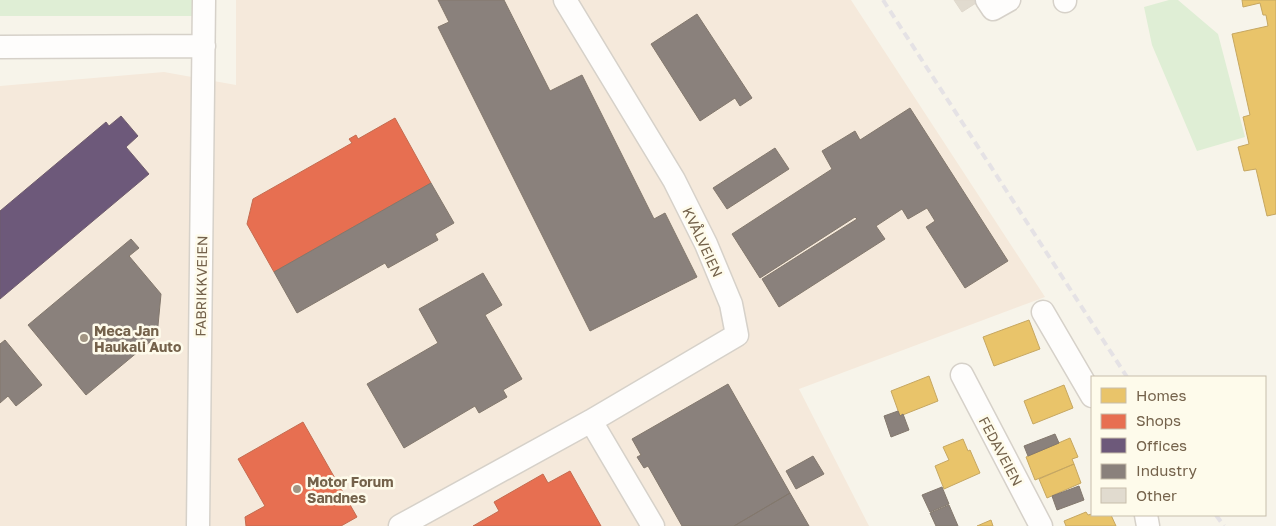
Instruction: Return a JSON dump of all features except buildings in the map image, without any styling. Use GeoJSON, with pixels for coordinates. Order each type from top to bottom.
{"type":"FeatureCollection","features":[{"type":"Feature","properties":{"kind":"street","name":"FABRIKKVEIEN"},"geometry":{"type":"LineString","coordinates":[[198,526],[204,0]]}},
{"type":"Feature","properties":{"kind":"street"},"geometry":{"type":"LineString","coordinates":[[987,0],[993,9],[1009,0]]}},
{"type":"Feature","properties":{"kind":"street","name":"KVÅLVEIEN"},"geometry":{"type":"LineString","coordinates":[[400,526],[590,421],[737,335],[731,304],[706,244],[674,180],[568,4]]}},
{"type":"Feature","properties":{"kind":"street"},"geometry":{"type":"LineString","coordinates":[[0,48],[204,46]]}},
{"type":"Feature","properties":{"kind":"street"},"geometry":{"type":"LineString","coordinates":[[1043,312],[1091,394]]}},
{"type":"Feature","properties":{"kind":"street","name":"FEDAVEIEN"},"geometry":{"type":"LineString","coordinates":[[962,376],[1041,526]]}},
{"type":"Feature","properties":{"kind":"street"},"geometry":{"type":"LineString","coordinates":[[590,421],[653,526]]}},
{"type":"Feature","properties":{"kind":"shaded area"},"geometry":{"type":"Polygon","coordinates":[[[236,0],[851,0],[1045,297],[799,389],[869,526],[0,526],[0,86],[164,72],[236,85],[236,0]]]}},
{"type":"Feature","properties":{"kind":"green space"},"geometry":{"type":"Polygon","coordinates":[[[0,0],[194,0],[194,16],[0,16],[0,0]]]}},
{"type":"Feature","properties":{"kind":"green space"},"geometry":{"type":"Polygon","coordinates":[[[1169,0],[1178,0],[1218,34],[1245,137],[1197,151],[1152,45],[1144,7],[1169,0]]]}},
{"type":"Feature","properties":{"kind":"railway"},"geometry":{"type":"LineString","coordinates":[[883,0],[1126,376]]}},
{"type":"Feature","properties":{"kind":"railway"},"geometry":{"type":"LineString","coordinates":[[1217,516],[1224,526]]}},
{"type":"Feature","properties":{"kind":"place","name":"Meca Jan Haukali Auto"},"geometry":{"type":"Point","coordinates":[84,338]}},
{"type":"Feature","properties":{"kind":"place","name":"Motor Forum Sandnes"},"geometry":{"type":"Point","coordinates":[297,489]}}]}
